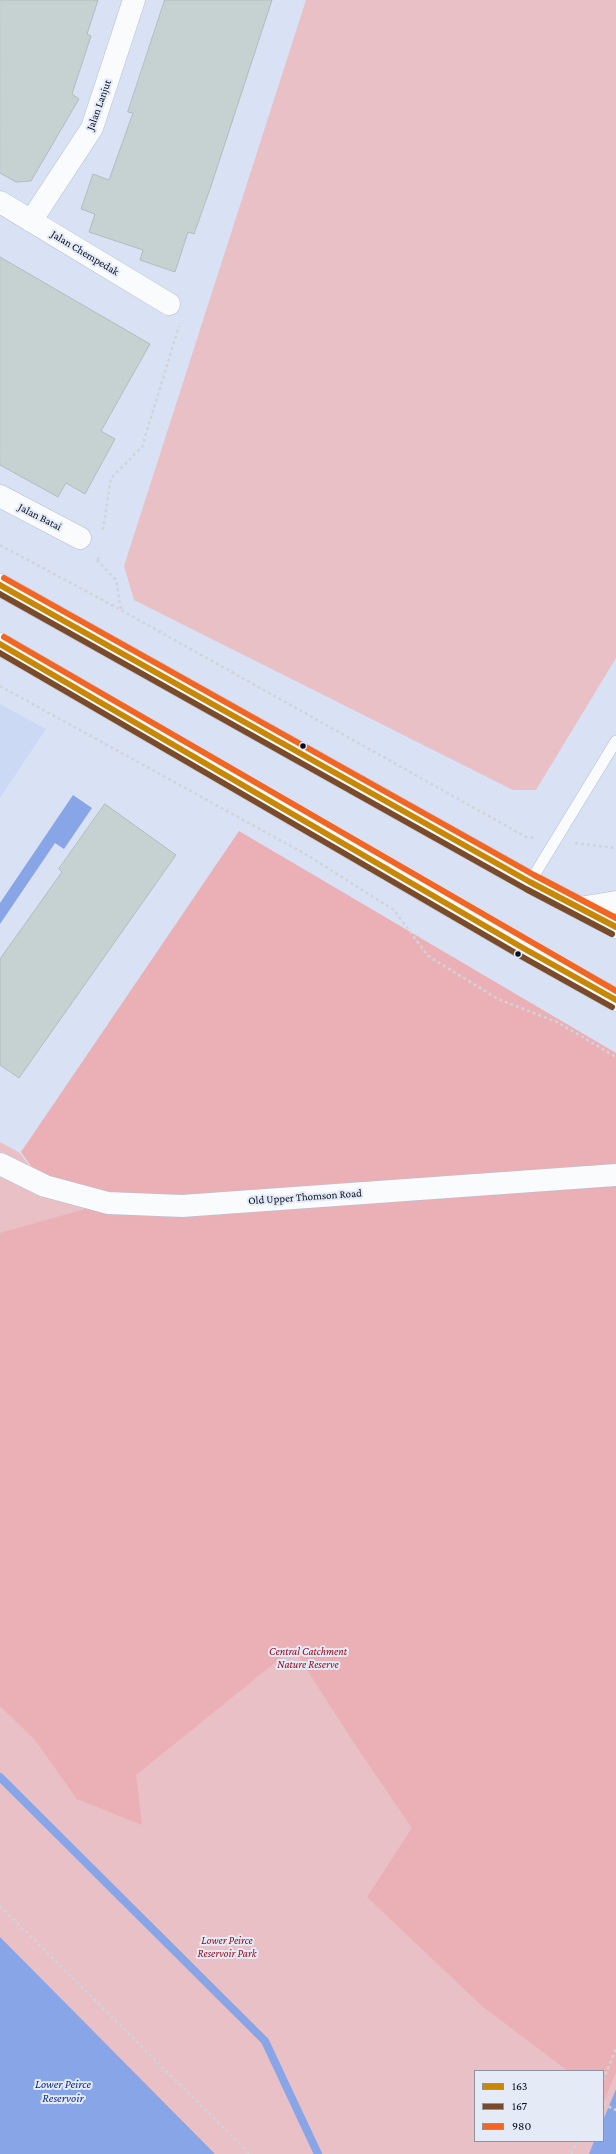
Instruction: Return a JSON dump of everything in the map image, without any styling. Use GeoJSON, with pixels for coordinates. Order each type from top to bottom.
{"type":"FeatureCollection","features":[{"type":"Feature","properties":{"kind":"main road","name":"Jalan Lanjut"},"geometry":{"type":"LineString","coordinates":[[31,221],[92,128],[134,0]]}},
{"type":"Feature","properties":{"kind":"main road","name":"Jalan Chempedak"},"geometry":{"type":"LineString","coordinates":[[0,202],[169,304]]}},
{"type":"Feature","properties":{"kind":"main road","name":"Jalan Batai"},"geometry":{"type":"LineString","coordinates":[[0,496],[80,538]]}},
{"type":"Feature","properties":{"kind":"main road"},"geometry":{"type":"LineString","coordinates":[[0,585],[530,882],[616,927]]}},
{"type":"Feature","properties":{"kind":"main road"},"geometry":{"type":"LineString","coordinates":[[0,644],[516,944],[616,1000]]}},
{"type":"Feature","properties":{"kind":"main road"},"geometry":{"type":"LineString","coordinates":[[579,908],[616,902]]}},
{"type":"Feature","properties":{"kind":"main road","name":"Old Upper Thomson Road"},"geometry":{"type":"LineString","coordinates":[[0,1164],[45,1186],[108,1203],[182,1206],[616,1175]]}},
{"type":"Feature","properties":{"kind":"lane"},"geometry":{"type":"LineString","coordinates":[[530,882],[556,842],[616,741]]}},
{"type":"Feature","properties":{"kind":"path"},"geometry":{"type":"LineString","coordinates":[[101,538],[111,478],[142,447],[183,312],[169,304]]}},
{"type":"Feature","properties":{"kind":"path"},"geometry":{"type":"LineString","coordinates":[[0,545],[121,610],[526,837],[556,842],[616,848]]}},
{"type":"Feature","properties":{"kind":"path"},"geometry":{"type":"LineString","coordinates":[[99,553],[98,560],[116,580],[121,610]]}},
{"type":"Feature","properties":{"kind":"path"},"geometry":{"type":"LineString","coordinates":[[0,686],[307,855],[394,910],[428,956],[498,999],[557,1022],[616,1056]]}},
{"type":"Feature","properties":{"kind":"path"},"geometry":{"type":"LineString","coordinates":[[0,1906],[250,2154]]}},
{"type":"Feature","properties":{"kind":"path"},"geometry":{"type":"LineString","coordinates":[[604,2078],[616,2049]]}},
{"type":"Feature","properties":{"kind":"path"},"geometry":{"type":"LineString","coordinates":[[604,2104],[616,2110]]}},
{"type":"Feature","properties":{"kind":"path"},"geometry":{"type":"LineString","coordinates":[[572,2154],[577,2142]]}},
{"type":"Feature","properties":{"kind":"shaded area"},"geometry":{"type":"Polygon","coordinates":[[[0,704],[46,729],[0,798],[0,704]]]}},
{"type":"Feature","properties":{"kind":"green space"},"geometry":{"type":"Polygon","coordinates":[[[306,0],[616,0],[616,658],[536,790],[513,790],[134,600],[124,566],[306,0]]]}},
{"type":"Feature","properties":{"kind":"green space","name":"Central Catchment Nature Reserve"},"geometry":{"type":"Polygon","coordinates":[[[239,831],[616,1053],[616,2072],[605,2099],[604,2070],[567,2070],[482,2006],[367,1897],[412,1828],[354,1743],[293,1648],[136,1775],[142,1825],[77,1799],[35,1740],[0,1706],[0,1233],[107,1203],[45,1186],[21,1152],[239,831]]]}},
{"type":"Feature","properties":{"kind":"green space","name":"Central Catchment Nature Reserve"},"geometry":{"type":"Polygon","coordinates":[[[0,1142],[20,1153],[45,1186],[108,1203],[56,1218],[616,1198],[616,2089],[604,2118],[604,2070],[474,2070],[474,2142],[594,2142],[589,2154],[0,2154],[0,1142]]]}},
{"type":"Feature","properties":{"kind":"water"},"geometry":{"type":"Polygon","coordinates":[[[73,795],[92,808],[64,849],[55,843],[0,924],[0,903],[73,795]]]}},
{"type":"Feature","properties":{"kind":"water","name":"Lower Peirce Reservoir"},"geometry":{"type":"Polygon","coordinates":[[[0,1937],[215,2154],[0,2154],[0,1937]]]}},
{"type":"Feature","properties":{"kind":"water"},"geometry":{"type":"Polygon","coordinates":[[[616,2089],[616,2154],[589,2154],[594,2142],[604,2142],[604,2118],[616,2089]]]}},
{"type":"Feature","properties":{"kind":"building"},"geometry":{"type":"Polygon","coordinates":[[[0,0],[98,0],[87,34],[91,36],[72,94],[79,99],[31,181],[16,182],[0,173],[0,0]]]}},
{"type":"Feature","properties":{"kind":"building"},"geometry":{"type":"Polygon","coordinates":[[[165,0],[272,0],[194,234],[188,232],[175,272],[140,260],[143,250],[89,232],[95,214],[81,209],[93,174],[109,180],[133,113],[128,112],[165,0]]]}},
{"type":"Feature","properties":{"kind":"building"},"geometry":{"type":"Polygon","coordinates":[[[0,257],[150,344],[101,431],[115,439],[85,494],[66,483],[58,497],[0,465],[0,257]]]}},
{"type":"Feature","properties":{"kind":"building"},"geometry":{"type":"Polygon","coordinates":[[[105,804],[176,855],[19,1078],[0,1065],[0,959],[62,872],[59,869],[105,804]]]}},
{"type":"Feature","properties":{"kind":"waterway"},"geometry":{"type":"LineString","coordinates":[[0,1777],[265,2041],[318,2154]]}},
{"type":"Feature","properties":{"kind":"transit line","name":"980"},"geometry":{"type":"LineString","coordinates":[[4,578],[534,875],[616,918]]}},
{"type":"Feature","properties":{"kind":"transit line","name":"163"},"geometry":{"type":"LineString","coordinates":[[0,585],[530,882],[616,927]]}},
{"type":"Feature","properties":{"kind":"transit line","name":"167"},"geometry":{"type":"LineString","coordinates":[[0,594],[526,889],[612,934]]}},
{"type":"Feature","properties":{"kind":"transit line","name":"980"},"geometry":{"type":"LineString","coordinates":[[4,637],[616,991]]}},
{"type":"Feature","properties":{"kind":"transit line","name":"163"},"geometry":{"type":"LineString","coordinates":[[0,644],[523,948],[616,1000]]}},
{"type":"Feature","properties":{"kind":"transit line","name":"167"},"geometry":{"type":"LineString","coordinates":[[0,653],[519,955],[612,1007]]}},
{"type":"Feature","properties":{"kind":"park label","name":"Lower Peirce Reservoir Park"},"geometry":{"type":"Point","coordinates":[227,1947]}}]}
